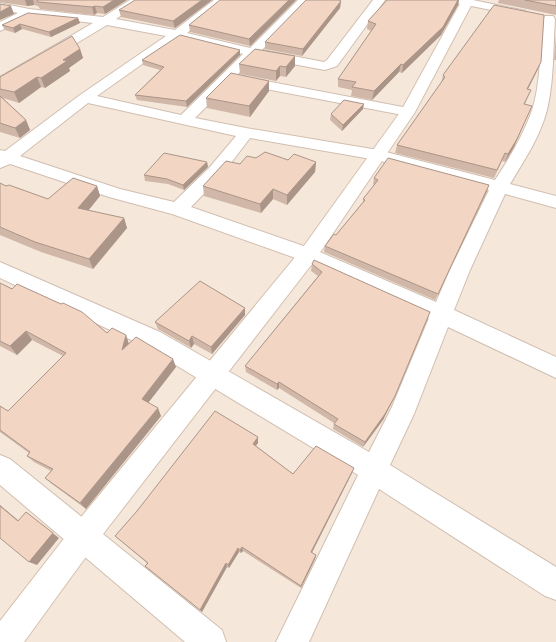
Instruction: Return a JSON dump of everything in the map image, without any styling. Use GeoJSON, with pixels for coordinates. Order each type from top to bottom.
{"type":"FeatureCollection","features":[{"type":"Feature","properties":{"kind":"street"},"geometry":{"type":"LineString","coordinates":[[0,83],[138,0]]}},
{"type":"Feature","properties":{"kind":"street"},"geometry":{"type":"LineString","coordinates":[[3,159],[85,98],[177,34],[221,0]]}},
{"type":"Feature","properties":{"kind":"street"},"geometry":{"type":"LineString","coordinates":[[185,120],[304,0]]}},
{"type":"Feature","properties":{"kind":"street"},"geometry":{"type":"LineString","coordinates":[[0,6],[29,12],[105,21],[177,34],[252,52],[326,66],[332,63],[379,0]]}},
{"type":"Feature","properties":{"kind":"street"},"geometry":{"type":"LineString","coordinates":[[4,642],[83,537],[308,255],[408,112],[463,1],[553,19],[544,88],[539,112],[523,149],[500,186],[460,270],[401,414],[292,642]]}},
{"type":"Feature","properties":{"kind":"street"},"geometry":{"type":"LineString","coordinates":[[0,27],[46,3]]}},
{"type":"Feature","properties":{"kind":"street"},"geometry":{"type":"LineString","coordinates":[[227,77],[408,112]]}},
{"type":"Feature","properties":{"kind":"street"},"geometry":{"type":"LineString","coordinates":[[85,98],[246,132],[378,155],[556,202]]}},
{"type":"Feature","properties":{"kind":"street"},"geometry":{"type":"LineString","coordinates":[[178,209],[215,172],[246,132]]}},
{"type":"Feature","properties":{"kind":"street"},"geometry":{"type":"LineString","coordinates":[[3,159],[109,191],[178,209],[308,255],[442,314],[556,368]]}},
{"type":"Feature","properties":{"kind":"street"},"geometry":{"type":"LineString","coordinates":[[0,269],[152,338],[211,375],[374,470],[556,585]]}},
{"type":"Feature","properties":{"kind":"street"},"geometry":{"type":"LineString","coordinates":[[0,468],[210,642]]}},
{"type":"Feature","properties":{"kind":"shaded area"},"geometry":{"type":"Polygon","coordinates":[[[0,0],[556,0],[556,642],[0,642],[0,0]]]}},
{"type":"Feature","properties":{"kind":"building"},"geometry":{"type":"Polygon","coordinates":[[[37,0],[114,0],[103,7],[92,7],[38,2],[37,0]]]}},
{"type":"Feature","properties":{"kind":"building"},"geometry":{"type":"Polygon","coordinates":[[[135,0],[202,0],[173,21],[119,10],[135,0]]]}},
{"type":"Feature","properties":{"kind":"building"},"geometry":{"type":"Polygon","coordinates":[[[220,0],[289,0],[249,39],[189,25],[220,0]]]}},
{"type":"Feature","properties":{"kind":"building"},"geometry":{"type":"Polygon","coordinates":[[[306,0],[341,1],[303,49],[265,42],[306,0]]]}},
{"type":"Feature","properties":{"kind":"building"},"geometry":{"type":"Polygon","coordinates":[[[387,0],[458,0],[443,27],[403,65],[401,64],[374,91],[352,87],[356,82],[338,79],[376,24],[368,21],[387,0]]]}},
{"type":"Feature","properties":{"kind":"building"},"geometry":{"type":"Polygon","coordinates":[[[525,0],[556,0],[556,6],[525,0]]]}},
{"type":"Feature","properties":{"kind":"building"},"geometry":{"type":"Polygon","coordinates":[[[0,4],[11,6],[0,12],[0,4]]]}},
{"type":"Feature","properties":{"kind":"building"},"geometry":{"type":"Polygon","coordinates":[[[494,5],[544,15],[541,62],[527,89],[531,90],[524,104],[532,106],[517,139],[508,154],[505,153],[497,170],[397,145],[445,77],[443,75],[494,5]]]}},
{"type":"Feature","properties":{"kind":"building"},"geometry":{"type":"Polygon","coordinates":[[[28,13],[78,18],[49,32],[20,24],[13,28],[2,25],[28,13]]]}},
{"type":"Feature","properties":{"kind":"building"},"geometry":{"type":"Polygon","coordinates":[[[180,35],[240,50],[186,101],[135,95],[164,67],[142,60],[180,35]]]}},
{"type":"Feature","properties":{"kind":"building"},"geometry":{"type":"Polygon","coordinates":[[[72,36],[80,49],[63,60],[67,61],[41,78],[37,77],[14,92],[0,89],[0,77],[72,36]]]}},
{"type":"Feature","properties":{"kind":"building"},"geometry":{"type":"Polygon","coordinates":[[[255,49],[295,56],[286,67],[280,66],[276,71],[239,64],[255,49]]]}},
{"type":"Feature","properties":{"kind":"building"},"geometry":{"type":"Polygon","coordinates":[[[231,73],[269,81],[249,106],[206,98],[231,73]]]}},
{"type":"Feature","properties":{"kind":"building"},"geometry":{"type":"Polygon","coordinates":[[[0,96],[26,120],[15,128],[0,123],[0,96]]]}},
{"type":"Feature","properties":{"kind":"building"},"geometry":{"type":"Polygon","coordinates":[[[344,100],[364,104],[343,125],[331,114],[344,100]]]}},
{"type":"Feature","properties":{"kind":"building"},"geometry":{"type":"Polygon","coordinates":[[[265,152],[288,160],[294,154],[316,162],[287,195],[273,189],[260,204],[203,186],[226,161],[240,164],[247,156],[256,158],[265,152]]]}},
{"type":"Feature","properties":{"kind":"building"},"geometry":{"type":"Polygon","coordinates":[[[164,153],[207,162],[183,185],[167,179],[144,175],[164,153]]]}},
{"type":"Feature","properties":{"kind":"building"},"geometry":{"type":"Polygon","coordinates":[[[388,158],[489,185],[438,294],[325,246],[365,200],[363,199],[378,180],[374,178],[388,158]]]}},
{"type":"Feature","properties":{"kind":"building"},"geometry":{"type":"Polygon","coordinates":[[[73,178],[97,186],[78,208],[124,218],[89,259],[35,242],[0,227],[0,183],[48,199],[73,178]]]}},
{"type":"Feature","properties":{"kind":"building"},"geometry":{"type":"Polygon","coordinates":[[[314,260],[430,312],[395,396],[385,414],[365,442],[334,424],[338,419],[279,382],[277,384],[245,366],[322,272],[312,264],[314,260]]]}},
{"type":"Feature","properties":{"kind":"building"},"geometry":{"type":"Polygon","coordinates":[[[200,281],[245,308],[211,347],[192,336],[189,341],[155,322],[200,281]]]}},
{"type":"Feature","properties":{"kind":"building"},"geometry":{"type":"Polygon","coordinates":[[[0,283],[12,289],[17,284],[82,312],[107,333],[112,328],[126,335],[122,350],[136,337],[173,359],[142,399],[158,408],[80,503],[45,478],[53,469],[27,456],[30,452],[0,430],[0,406],[8,411],[66,353],[26,331],[10,346],[0,341],[0,283]]]}},
{"type":"Feature","properties":{"kind":"building"},"geometry":{"type":"Polygon","coordinates":[[[215,411],[258,437],[253,444],[293,474],[316,446],[354,468],[311,552],[316,555],[301,586],[242,547],[240,550],[238,548],[228,565],[226,563],[200,610],[145,566],[148,563],[115,536],[137,511],[215,411]]]}},
{"type":"Feature","properties":{"kind":"building"},"geometry":{"type":"Polygon","coordinates":[[[0,506],[18,521],[26,512],[53,533],[29,562],[0,538],[0,506]]]}}]}
